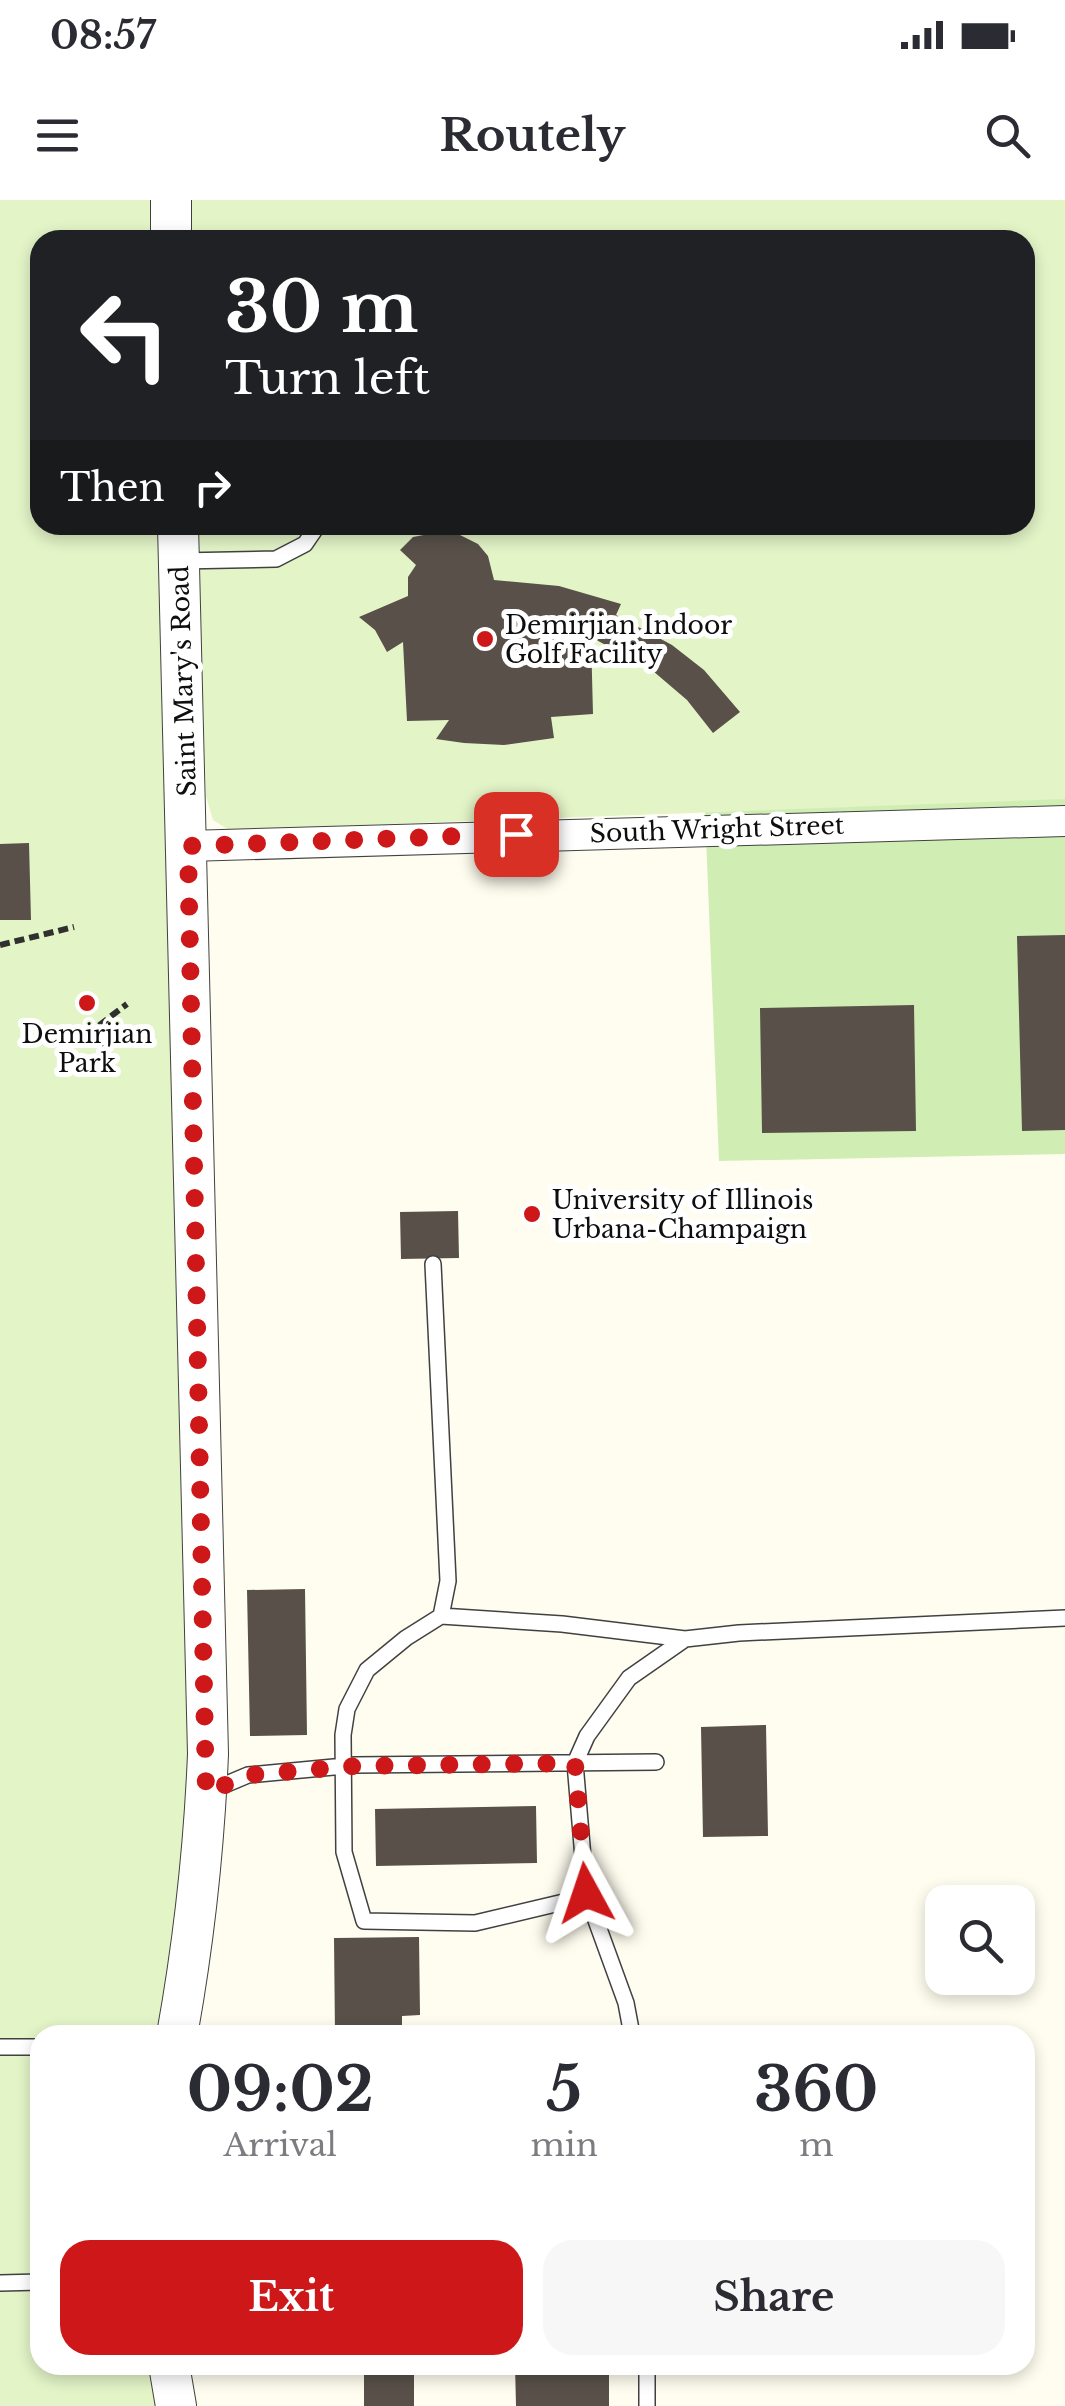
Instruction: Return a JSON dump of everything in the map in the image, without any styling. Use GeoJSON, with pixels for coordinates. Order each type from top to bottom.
{"type":"FeatureCollection","features":[{"type":"Feature","properties":{"kind":"street"},"geometry":{"type":"LineString","coordinates":[[170,200],[172,230]]}},
{"type":"Feature","properties":{"kind":"street","name":"Saint Mary's Road"},"geometry":{"type":"LineString","coordinates":[[179,543],[206,1793],[192,1951],[179,2025]]}},
{"type":"Feature","properties":{"kind":"street","name":"South Wright Street"},"geometry":{"type":"LineString","coordinates":[[188,846],[1065,821]]}},
{"type":"Feature","properties":{"kind":"street"},"geometry":{"type":"LineString","coordinates":[[171,2375],[176,2406]]}},
{"type":"Feature","properties":{"kind":"lane"},"geometry":{"type":"LineString","coordinates":[[179,543],[276,558],[305,544],[311,535]]}},
{"type":"Feature","properties":{"kind":"lane"},"geometry":{"type":"LineString","coordinates":[[433,1264],[448,1581],[441,1616]]}},
{"type":"Feature","properties":{"kind":"lane"},"geometry":{"type":"LineString","coordinates":[[586,1893],[568,1901],[475,1923],[364,1920],[344,1852],[343,1766],[347,1709],[367,1670],[441,1616],[562,1624],[685,1639],[739,1632],[1065,1618]]}},
{"type":"Feature","properties":{"kind":"lane"},"geometry":{"type":"LineString","coordinates":[[630,2025],[626,2003],[586,1893],[575,1763],[587,1736],[629,1678],[685,1639]]}},
{"type":"Feature","properties":{"kind":"lane"},"geometry":{"type":"LineString","coordinates":[[206,1793],[248,1775],[343,1766],[656,1762]]}},
{"type":"Feature","properties":{"kind":"lane"},"geometry":{"type":"LineString","coordinates":[[0,2047],[30,2047]]}},
{"type":"Feature","properties":{"kind":"lane"},"geometry":{"type":"LineString","coordinates":[[0,2283],[30,2282]]}},
{"type":"Feature","properties":{"kind":"lane"},"geometry":{"type":"LineString","coordinates":[[646,2406],[647,2375]]}},
{"type":"Feature","properties":{"kind":"path"},"geometry":{"type":"LineString","coordinates":[[0,945],[74,926]]}},
{"type":"Feature","properties":{"kind":"path"},"geometry":{"type":"LineString","coordinates":[[58,1043],[93,1030],[127,1004]]}},
{"type":"Feature","properties":{"kind":"green space","name":"Demirjian Park"},"geometry":{"type":"Polygon","coordinates":[[[0,200],[152,200],[153,230],[30,230],[30,535],[161,535],[190,1788],[184,1888],[161,2025],[30,2025],[30,2375],[153,2375],[158,2406],[0,2406],[0,200]]]}},
{"type":"Feature","properties":{"kind":"green space"},"geometry":{"type":"Polygon","coordinates":[[[188,200],[1065,200],[1065,799],[229,830],[213,820],[206,796],[198,535],[1035,535],[1035,230],[189,230],[188,200]]]}},
{"type":"Feature","properties":{"kind":"green space"},"geometry":{"type":"Polygon","coordinates":[[[1065,798],[1065,1154],[719,1161],[705,811],[1065,798]]]}},
{"type":"Feature","properties":{"kind":"building","name":"Demirjian Indoor Golf Facility"},"geometry":{"type":"Polygon","coordinates":[[[460,535],[478,544],[488,556],[494,580],[559,586],[621,604],[616,615],[672,645],[704,670],[740,712],[713,733],[687,700],[653,671],[591,637],[593,714],[551,717],[554,738],[504,745],[436,739],[449,720],[407,721],[403,642],[387,652],[375,630],[359,617],[408,596],[408,577],[416,565],[400,550],[413,537],[460,535]]]}},
{"type":"Feature","properties":{"kind":"building"},"geometry":{"type":"Polygon","coordinates":[[[29,843],[31,920],[0,920],[0,844],[29,843]]]}},
{"type":"Feature","properties":{"kind":"building"},"geometry":{"type":"Polygon","coordinates":[[[1065,935],[1065,1130],[1022,1131],[1017,936],[1065,935]]]}},
{"type":"Feature","properties":{"kind":"building"},"geometry":{"type":"Polygon","coordinates":[[[914,1005],[916,1131],[762,1133],[760,1008],[914,1005]]]}},
{"type":"Feature","properties":{"kind":"building"},"geometry":{"type":"Polygon","coordinates":[[[458,1211],[459,1258],[401,1259],[400,1212],[458,1211]]]}},
{"type":"Feature","properties":{"kind":"building"},"geometry":{"type":"Polygon","coordinates":[[[305,1589],[307,1735],[250,1736],[247,1590],[305,1589]]]}},
{"type":"Feature","properties":{"kind":"building"},"geometry":{"type":"Polygon","coordinates":[[[766,1725],[768,1836],[703,1837],[701,1727],[766,1725]]]}},
{"type":"Feature","properties":{"kind":"building"},"geometry":{"type":"Polygon","coordinates":[[[536,1806],[537,1863],[376,1866],[375,1809],[536,1806]]]}},
{"type":"Feature","properties":{"kind":"building"},"geometry":{"type":"Polygon","coordinates":[[[419,1937],[420,2015],[402,2016],[402,2025],[335,2025],[334,1938],[419,1937]]]}},
{"type":"Feature","properties":{"kind":"building"},"geometry":{"type":"Polygon","coordinates":[[[364,2375],[414,2375],[414,2406],[364,2406],[364,2375]]]}},
{"type":"Feature","properties":{"kind":"building"},"geometry":{"type":"Polygon","coordinates":[[[515,2375],[609,2375],[609,2406],[516,2406],[515,2375]]]}},
{"type":"Feature","properties":{"kind":"place","name":"Demirjian Indoor Golf Facility"},"geometry":{"type":"Point","coordinates":[485,639]}},
{"type":"Feature","properties":{"kind":"place","name":"Demirjian Park"},"geometry":{"type":"Point","coordinates":[87,1003]}},
{"type":"Feature","properties":{"kind":"place","name":"University of Illinois Urbana-Champaign"},"geometry":{"type":"Point","coordinates":[532,1214]}},
{"type":"Feature","properties":{"kind":"route"},"geometry":{"type":"LineString","coordinates":[[516,834],[188,846],[206,1793],[248,1775],[355,1766],[575,1763],[586,1893]]}}]}
